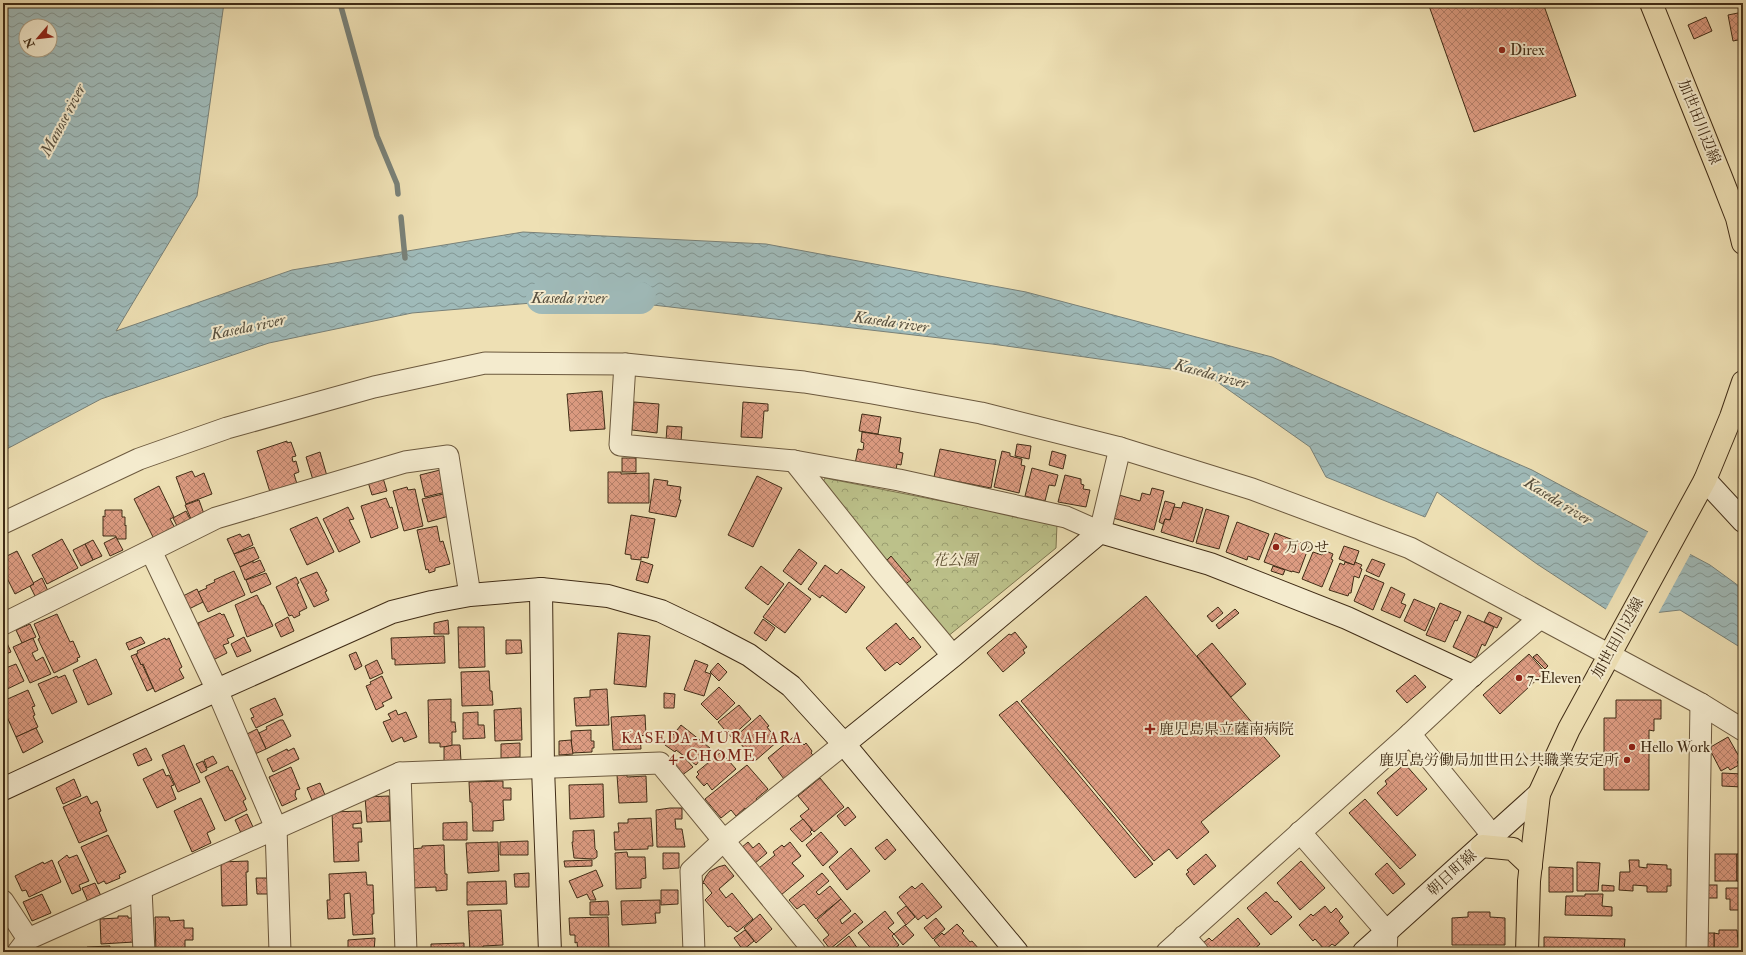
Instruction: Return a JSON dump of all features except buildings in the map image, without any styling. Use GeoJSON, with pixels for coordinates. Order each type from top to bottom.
{"type":"FeatureCollection","features":[{"type":"Feature","properties":{"kind":"main road","name":"加世田川辺線"},"geometry":{"type":"LineString","coordinates":[[1651,3],[1721,177],[1736,218],[1743,243]]}},
{"type":"Feature","properties":{"kind":"main road","name":"加世田川辺線"},"geometry":{"type":"LineString","coordinates":[[1527,952],[1529,881],[1539,794],[1569,729],[1705,480],[1731,417],[1743,382]]}},
{"type":"Feature","properties":{"kind":"main road"},"geometry":{"type":"LineString","coordinates":[[1487,841],[1513,849],[1531,866]]}},
{"type":"Feature","properties":{"kind":"street"},"geometry":{"type":"LineString","coordinates":[[3,523],[139,459],[227,428],[374,388],[484,363],[625,364],[804,382],[981,413],[1120,448],[1252,489],[1410,548],[1540,618],[1614,647],[1743,730]]}},
{"type":"Feature","properties":{"kind":"street"},"geometry":{"type":"LineString","coordinates":[[625,364],[620,446],[794,461],[899,480],[1066,517],[1100,532],[1224,570],[1347,618],[1472,676]]}},
{"type":"Feature","properties":{"kind":"street"},"geometry":{"type":"LineString","coordinates":[[694,952],[691,871],[724,841],[953,656],[1100,532],[1120,448]]}},
{"type":"Feature","properties":{"kind":"street"},"geometry":{"type":"LineString","coordinates":[[3,624],[216,518],[405,462],[448,456],[470,595]]}},
{"type":"Feature","properties":{"kind":"street"},"geometry":{"type":"LineString","coordinates":[[794,461],[880,570],[953,656]]}},
{"type":"Feature","properties":{"kind":"street"},"geometry":{"type":"LineString","coordinates":[[1705,480],[1743,521]]}},
{"type":"Feature","properties":{"kind":"street"},"geometry":{"type":"LineString","coordinates":[[151,551],[217,690],[276,828],[280,952]]}},
{"type":"Feature","properties":{"kind":"street"},"geometry":{"type":"LineString","coordinates":[[541,589],[543,768],[550,952]]}},
{"type":"Feature","properties":{"kind":"street"},"geometry":{"type":"LineString","coordinates":[[3,789],[217,690],[392,612],[432,602],[470,595],[541,589],[608,596],[661,611],[707,633],[749,655],[791,686],[844,744],[1017,952]]}},
{"type":"Feature","properties":{"kind":"street"},"geometry":{"type":"LineString","coordinates":[[1167,952],[1410,734],[1472,676],[1540,618]]}},
{"type":"Feature","properties":{"kind":"street"},"geometry":{"type":"LineString","coordinates":[[1698,952],[1701,704]]}},
{"type":"Feature","properties":{"kind":"street"},"geometry":{"type":"LineString","coordinates":[[1410,734],[1487,841]]}},
{"type":"Feature","properties":{"kind":"street"},"geometry":{"type":"LineString","coordinates":[[3,901],[23,945],[141,889],[400,773],[660,763],[815,952]]}},
{"type":"Feature","properties":{"kind":"street"},"geometry":{"type":"LineString","coordinates":[[400,773],[406,952]]}},
{"type":"Feature","properties":{"kind":"street","name":"朝日町線"},"geometry":{"type":"LineString","coordinates":[[1364,952],[1386,942],[1487,841],[1539,794]]}},
{"type":"Feature","properties":{"kind":"street"},"geometry":{"type":"LineString","coordinates":[[1300,832],[1386,942]]}},
{"type":"Feature","properties":{"kind":"street"},"geometry":{"type":"LineString","coordinates":[[141,889],[144,952]]}},
{"type":"Feature","properties":{"kind":"street"},"geometry":{"type":"LineString","coordinates":[[1184,936],[1198,952]]}},
{"type":"Feature","properties":{"kind":"green space","name":"花公園"},"geometry":{"type":"Polygon","coordinates":[[[825,478],[1057,524],[1056,548],[947,637],[822,484],[825,478]]]}},
{"type":"Feature","properties":{"kind":"water","name":"Manose river"},"geometry":{"type":"Polygon","coordinates":[[[3,3],[224,3],[197,196],[116,331],[292,270],[523,232],[766,244],[1026,292],[1272,357],[1532,470],[1710,565],[1743,589],[1743,649],[1680,610],[1618,617],[1537,564],[1437,492],[1425,517],[1326,477],[1310,447],[1206,374],[992,344],[592,298],[412,313],[269,343],[101,399],[3,451],[3,3]]]}},
{"type":"Feature","properties":{"kind":"pier"},"geometry":{"type":"Polygon","coordinates":[[[1649,530],[1691,553],[1658,614],[1616,618],[1605,611],[1649,530]]]}},
{"type":"Feature","properties":{"kind":"waterway"},"geometry":{"type":"LineString","coordinates":[[340,3],[377,136],[397,184],[398,194]]}},
{"type":"Feature","properties":{"kind":"waterway"},"geometry":{"type":"LineString","coordinates":[[401,217],[405,258]]}},
{"type":"Feature","properties":{"kind":"waterway","name":"Kaseda river"},"geometry":{"type":"LineString","coordinates":[[542,298],[640,298]]}},
{"type":"Feature","properties":{"kind":"place","name":"Direx"},"geometry":{"type":"Point","coordinates":[1502,50]}},
{"type":"Feature","properties":{"kind":"place","name":"万のせ"},"geometry":{"type":"Point","coordinates":[1276,547]}},
{"type":"Feature","properties":{"kind":"place","name":"7-Eleven"},"geometry":{"type":"Point","coordinates":[1519,678]}},
{"type":"Feature","properties":{"kind":"place","name":"鹿児島県立薩南病院"},"geometry":{"type":"Point","coordinates":[1150,729]}},
{"type":"Feature","properties":{"kind":"place","name":"Hello Work"},"geometry":{"type":"Point","coordinates":[1632,747]}},
{"type":"Feature","properties":{"kind":"place","name":"鹿児島労働局加世田公共職業安定所"},"geometry":{"type":"Point","coordinates":[1627,760]}},
{"type":"Feature","properties":{"kind":"district","name":"KASEDA-MURAHARA 4-CHOME"},"geometry":{"type":"Point","coordinates":[712,747]}}]}
